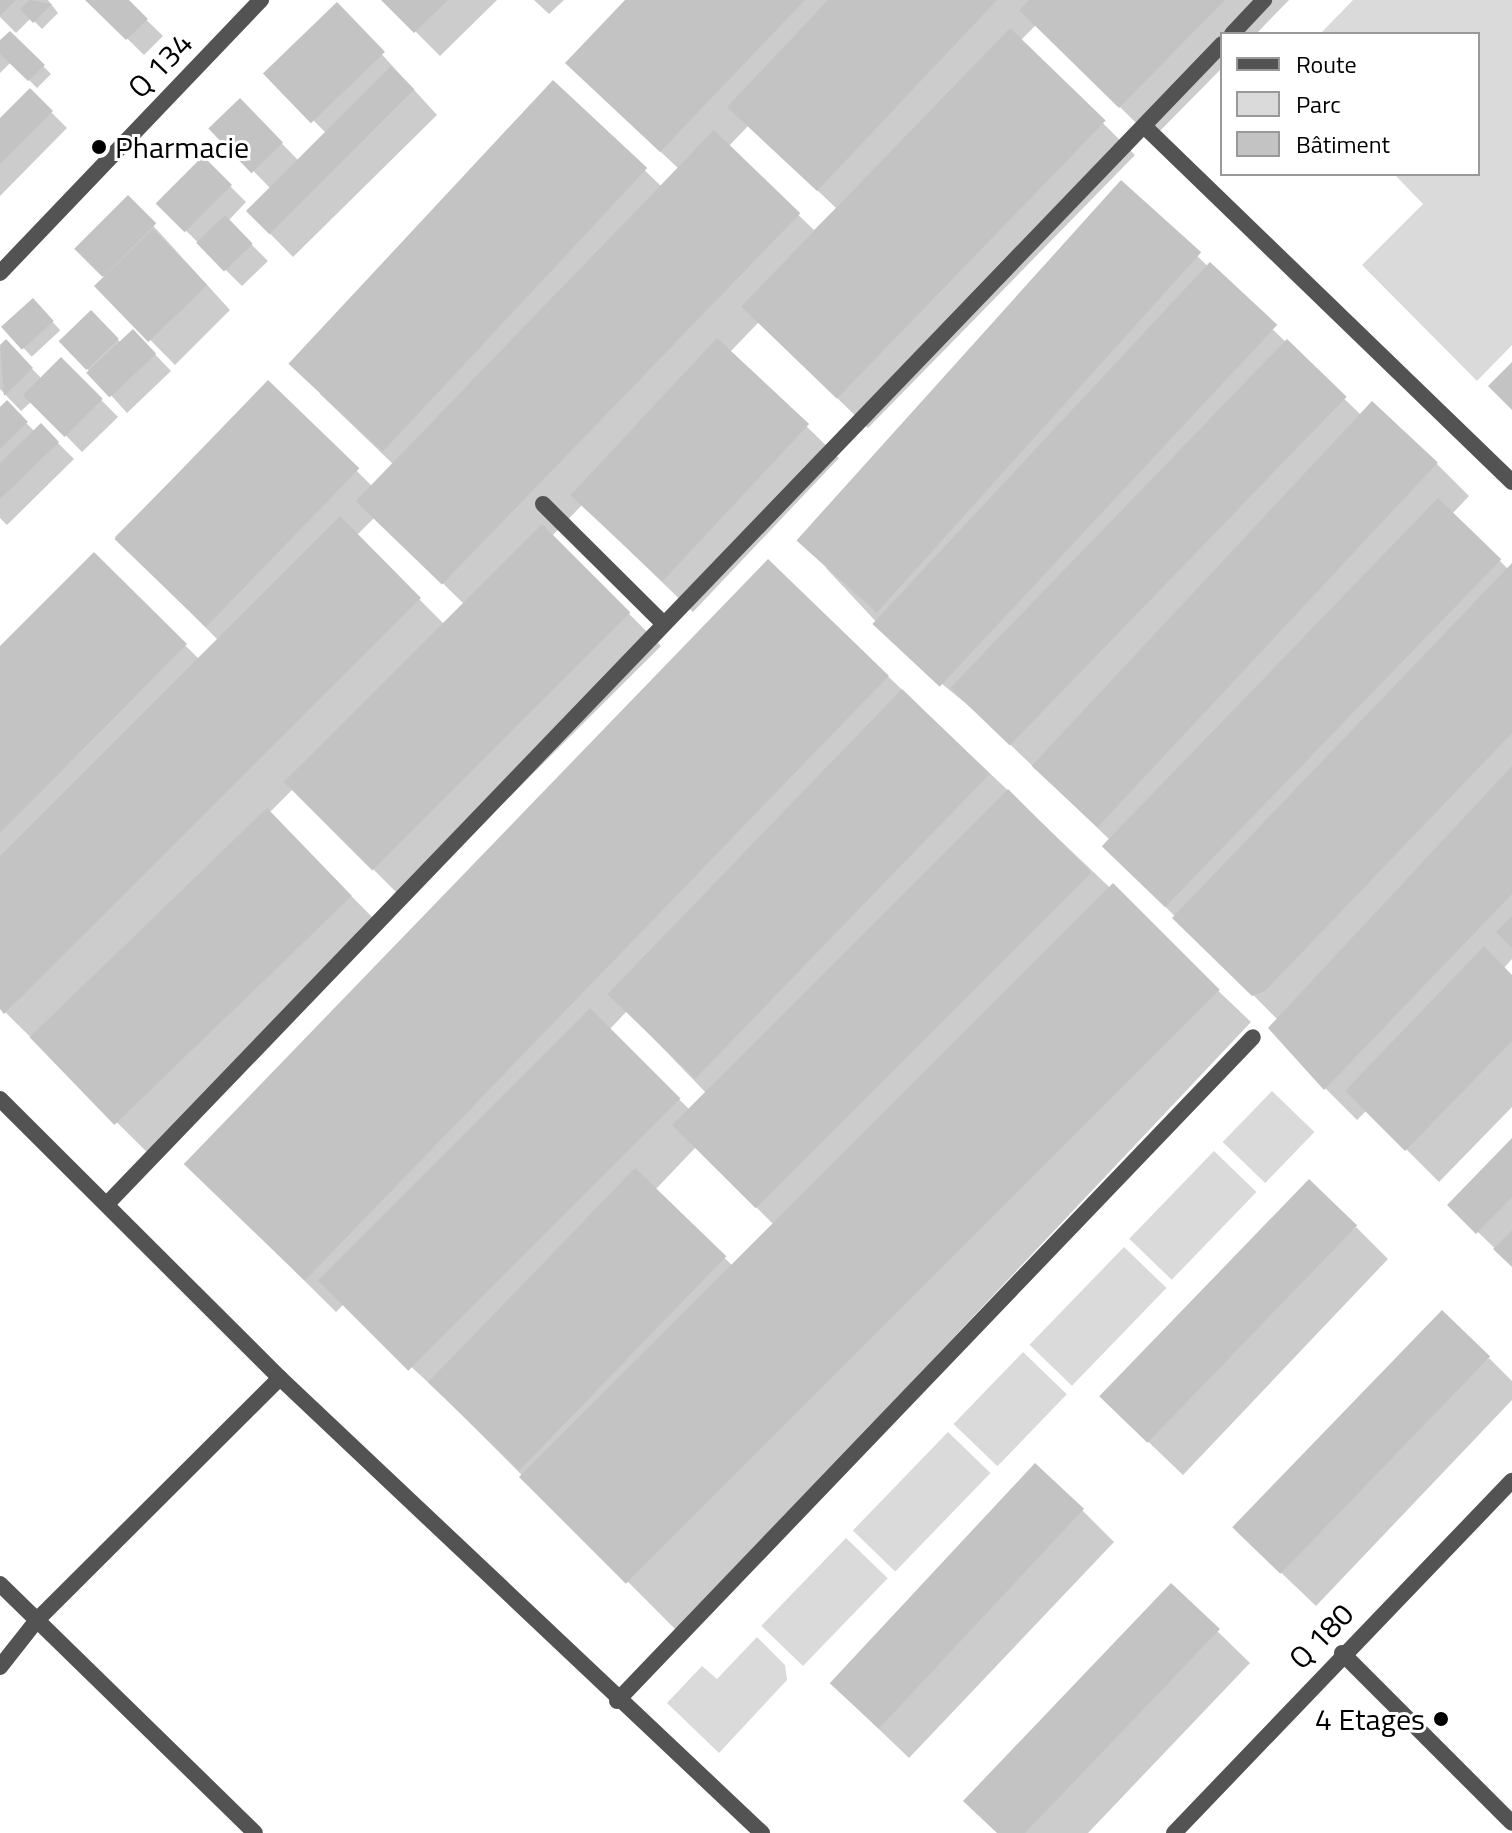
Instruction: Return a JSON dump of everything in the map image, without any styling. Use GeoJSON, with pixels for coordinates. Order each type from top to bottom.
{"type":"FeatureCollection","features":[{"type":"Feature","properties":{"kind":"street","name":"Q 134"},"geometry":{"type":"LineString","coordinates":[[0,273],[261,0]]}},
{"type":"Feature","properties":{"kind":"street"},"geometry":{"type":"LineString","coordinates":[[1234,32],[1264,0]]}},
{"type":"Feature","properties":{"kind":"street"},"geometry":{"type":"LineString","coordinates":[[107,1204],[1220,46]]}},
{"type":"Feature","properties":{"kind":"street"},"geometry":{"type":"LineString","coordinates":[[1144,126],[1512,482]]}},
{"type":"Feature","properties":{"kind":"street"},"geometry":{"type":"LineString","coordinates":[[543,504],[663,623]]}},
{"type":"Feature","properties":{"kind":"street"},"geometry":{"type":"LineString","coordinates":[[617,1701],[1253,1037]]}},
{"type":"Feature","properties":{"kind":"street"},"geometry":{"type":"LineString","coordinates":[[0,1099],[280,1378],[617,1701],[762,1833]]}},
{"type":"Feature","properties":{"kind":"street"},"geometry":{"type":"LineString","coordinates":[[0,1667],[37,1620],[280,1378]]}},
{"type":"Feature","properties":{"kind":"street","name":"Q 180"},"geometry":{"type":"LineString","coordinates":[[1174,1833],[1342,1653],[1512,1481]]}},
{"type":"Feature","properties":{"kind":"street"},"geometry":{"type":"LineString","coordinates":[[0,1584],[255,1833]]}},
{"type":"Feature","properties":{"kind":"street"},"geometry":{"type":"LineString","coordinates":[[1342,1653],[1512,1823]]}},
{"type":"Feature","properties":{"kind":"green space"},"geometry":{"type":"Polygon","coordinates":[[[1353,0],[1512,0],[1512,345],[1477,381],[1362,265],[1423,204],[1396,176],[1480,176],[1480,32],[1322,32],[1353,0]]]}},
{"type":"Feature","properties":{"kind":"green space"},"geometry":{"type":"Polygon","coordinates":[[[1272,1091],[1314,1132],[1265,1183],[1223,1142],[1272,1091]]]}},
{"type":"Feature","properties":{"kind":"green space"},"geometry":{"type":"Polygon","coordinates":[[[1214,1151],[1256,1192],[1172,1280],[1129,1239],[1214,1151]]]}},
{"type":"Feature","properties":{"kind":"green space"},"geometry":{"type":"Polygon","coordinates":[[[1124,1247],[1166,1288],[1072,1386],[1030,1345],[1124,1247]]]}},
{"type":"Feature","properties":{"kind":"green space"},"geometry":{"type":"Polygon","coordinates":[[[1023,1352],[1067,1394],[997,1466],[954,1424],[1023,1352]]]}},
{"type":"Feature","properties":{"kind":"green space"},"geometry":{"type":"Polygon","coordinates":[[[948,1432],[990,1473],[895,1572],[853,1531],[948,1432]]]}},
{"type":"Feature","properties":{"kind":"green space"},"geometry":{"type":"Polygon","coordinates":[[[846,1538],[888,1578],[803,1666],[761,1626],[846,1538]]]}},
{"type":"Feature","properties":{"kind":"green space"},"geometry":{"type":"Polygon","coordinates":[[[757,1637],[785,1665],[787,1680],[719,1753],[667,1703],[702,1666],[717,1679],[757,1637]]]}},
{"type":"Feature","properties":{"kind":"building"},"geometry":{"type":"Polygon","coordinates":[[[0,0],[16,0],[0,16],[0,0]]]}},
{"type":"Feature","properties":{"kind":"building"},"geometry":{"type":"Polygon","coordinates":[[[29,0],[52,4],[33,23],[20,9],[29,0]]]}},
{"type":"Feature","properties":{"kind":"building"},"geometry":{"type":"Polygon","coordinates":[[[85,0],[129,0],[148,19],[126,40],[85,0]]]}},
{"type":"Feature","properties":{"kind":"building"},"geometry":{"type":"Polygon","coordinates":[[[381,0],[448,0],[414,33],[381,0]]]}},
{"type":"Feature","properties":{"kind":"building"},"geometry":{"type":"Polygon","coordinates":[[[625,0],[805,0],[660,152],[565,63],[625,0]]]}},
{"type":"Feature","properties":{"kind":"building"},"geometry":{"type":"Polygon","coordinates":[[[828,0],[997,0],[817,191],[727,107],[828,0]]]}},
{"type":"Feature","properties":{"kind":"building"},"geometry":{"type":"Polygon","coordinates":[[[1029,0],[1225,0],[1119,108],[1019,10],[1029,0]]]}},
{"type":"Feature","properties":{"kind":"building"},"geometry":{"type":"Polygon","coordinates":[[[337,2],[385,52],[311,123],[263,74],[337,2]]]}},
{"type":"Feature","properties":{"kind":"building"},"geometry":{"type":"Polygon","coordinates":[[[1010,28],[1106,120],[837,399],[741,306],[1010,28]]]}},
{"type":"Feature","properties":{"kind":"building"},"geometry":{"type":"Polygon","coordinates":[[[10,31],[45,65],[28,81],[0,54],[0,40],[10,31]]]}},
{"type":"Feature","properties":{"kind":"building"},"geometry":{"type":"Polygon","coordinates":[[[391,66],[414,89],[269,234],[246,211],[391,66]]]}},
{"type":"Feature","properties":{"kind":"building"},"geometry":{"type":"Polygon","coordinates":[[[553,80],[647,168],[383,452],[288,364],[553,80]]]}},
{"type":"Feature","properties":{"kind":"building"},"geometry":{"type":"Polygon","coordinates":[[[30,88],[53,111],[0,164],[0,118],[30,88]]]}},
{"type":"Feature","properties":{"kind":"building"},"geometry":{"type":"Polygon","coordinates":[[[240,98],[283,143],[251,173],[208,129],[240,98]]]}},
{"type":"Feature","properties":{"kind":"building"},"geometry":{"type":"Polygon","coordinates":[[[714,130],[800,213],[442,585],[356,501],[714,130]]]}},
{"type":"Feature","properties":{"kind":"building"},"geometry":{"type":"Polygon","coordinates":[[[203,156],[232,185],[185,232],[156,203],[203,156]]]}},
{"type":"Feature","properties":{"kind":"building"},"geometry":{"type":"Polygon","coordinates":[[[1121,180],[1201,252],[877,613],[796,540],[1121,180]]]}},
{"type":"Feature","properties":{"kind":"building"},"geometry":{"type":"Polygon","coordinates":[[[128,195],[156,223],[103,277],[74,249],[128,195]]]}},
{"type":"Feature","properties":{"kind":"building"},"geometry":{"type":"Polygon","coordinates":[[[225,215],[253,244],[224,272],[196,243],[225,215]]]}},
{"type":"Feature","properties":{"kind":"building"},"geometry":{"type":"Polygon","coordinates":[[[153,229],[207,285],[148,342],[94,286],[153,229]]]}},
{"type":"Feature","properties":{"kind":"building"},"geometry":{"type":"Polygon","coordinates":[[[1210,262],[1277,325],[940,687],[872,624],[1210,262]]]}},
{"type":"Feature","properties":{"kind":"building"},"geometry":{"type":"Polygon","coordinates":[[[33,298],[54,321],[22,350],[1,327],[33,298]]]}},
{"type":"Feature","properties":{"kind":"building"},"geometry":{"type":"Polygon","coordinates":[[[91,310],[119,339],[86,370],[59,341],[91,310]]]}},
{"type":"Feature","properties":{"kind":"building"},"geometry":{"type":"Polygon","coordinates":[[[133,329],[156,354],[109,398],[86,373],[133,329]]]}},
{"type":"Feature","properties":{"kind":"building"},"geometry":{"type":"Polygon","coordinates":[[[717,338],[809,424],[663,581],[570,495],[717,338]]]}},
{"type":"Feature","properties":{"kind":"building"},"geometry":{"type":"Polygon","coordinates":[[[6,339],[33,368],[4,396],[0,345],[6,339]]]}},
{"type":"Feature","properties":{"kind":"building"},"geometry":{"type":"Polygon","coordinates":[[[1287,339],[1347,397],[1010,746],[950,688],[1287,339]]]}},
{"type":"Feature","properties":{"kind":"building"},"geometry":{"type":"Polygon","coordinates":[[[61,357],[103,399],[65,437],[23,395],[61,357]]]}},
{"type":"Feature","properties":{"kind":"building"},"geometry":{"type":"Polygon","coordinates":[[[1512,362],[1512,410],[1488,386],[1512,362]]]}},
{"type":"Feature","properties":{"kind":"building"},"geometry":{"type":"Polygon","coordinates":[[[268,380],[359,468],[206,627],[114,539],[268,380]]]}},
{"type":"Feature","properties":{"kind":"building"},"geometry":{"type":"Polygon","coordinates":[[[7,400],[28,422],[0,449],[0,407],[7,400]]]}},
{"type":"Feature","properties":{"kind":"building"},"geometry":{"type":"Polygon","coordinates":[[[1372,401],[1438,462],[1098,827],[1032,766],[1372,401]]]}},
{"type":"Feature","properties":{"kind":"building"},"geometry":{"type":"Polygon","coordinates":[[[41,423],[59,442],[0,499],[0,463],[41,423]]]}},
{"type":"Feature","properties":{"kind":"building"},"geometry":{"type":"Polygon","coordinates":[[[1438,498],[1501,559],[1165,907],[1102,846],[1438,498]]]}},
{"type":"Feature","properties":{"kind":"building"},"geometry":{"type":"Polygon","coordinates":[[[340,516],[421,598],[4,1014],[0,1009],[0,856],[340,516]]]}},
{"type":"Feature","properties":{"kind":"building"},"geometry":{"type":"Polygon","coordinates":[[[542,524],[630,612],[372,870],[284,782],[542,524]]]}},
{"type":"Feature","properties":{"kind":"building"},"geometry":{"type":"Polygon","coordinates":[[[94,552],[187,644],[0,833],[0,646],[94,552]]]}},
{"type":"Feature","properties":{"kind":"building"},"geometry":{"type":"Polygon","coordinates":[[[768,559],[889,676],[305,1281],[184,1164],[768,559]]]}},
{"type":"Feature","properties":{"kind":"building"},"geometry":{"type":"Polygon","coordinates":[[[1512,563],[1512,733],[1265,991],[1252,996],[1172,918],[1512,563]]]}},
{"type":"Feature","properties":{"kind":"building"},"geometry":{"type":"Polygon","coordinates":[[[902,689],[990,774],[695,1079],[607,994],[902,689]]]}},
{"type":"Feature","properties":{"kind":"building"},"geometry":{"type":"Polygon","coordinates":[[[1512,766],[1512,894],[1324,1090],[1268,1028],[1512,766]]]}},
{"type":"Feature","properties":{"kind":"building"},"geometry":{"type":"Polygon","coordinates":[[[1008,789],[1091,872],[756,1208],[672,1125],[1008,789]]]}},
{"type":"Feature","properties":{"kind":"building"},"geometry":{"type":"Polygon","coordinates":[[[267,808],[352,896],[114,1125],[30,1037],[267,808]]]}},
{"type":"Feature","properties":{"kind":"building"},"geometry":{"type":"Polygon","coordinates":[[[1113,883],[1220,990],[626,1584],[519,1477],[1113,883]]]}},
{"type":"Feature","properties":{"kind":"building"},"geometry":{"type":"Polygon","coordinates":[[[1512,916],[1512,948],[1496,932],[1512,916]]]}},
{"type":"Feature","properties":{"kind":"building"},"geometry":{"type":"Polygon","coordinates":[[[1484,946],[1512,975],[1512,1041],[1405,1151],[1345,1091],[1484,946]]]}},
{"type":"Feature","properties":{"kind":"building"},"geometry":{"type":"Polygon","coordinates":[[[590,1008],[681,1099],[408,1371],[318,1280],[590,1008]]]}},
{"type":"Feature","properties":{"kind":"building"},"geometry":{"type":"Polygon","coordinates":[[[1512,1138],[1512,1197],[1476,1234],[1447,1205],[1512,1138]]]}},
{"type":"Feature","properties":{"kind":"building"},"geometry":{"type":"Polygon","coordinates":[[[635,1168],[726,1256],[519,1471],[428,1382],[635,1168]]]}},
{"type":"Feature","properties":{"kind":"building"},"geometry":{"type":"Polygon","coordinates":[[[1309,1179],[1357,1226],[1147,1443],[1099,1396],[1309,1179]]]}},
{"type":"Feature","properties":{"kind":"building"},"geometry":{"type":"Polygon","coordinates":[[[1512,1230],[1512,1267],[1493,1249],[1512,1230]]]}},
{"type":"Feature","properties":{"kind":"building"},"geometry":{"type":"Polygon","coordinates":[[[1442,1310],[1490,1357],[1280,1574],[1232,1527],[1442,1310]]]}},
{"type":"Feature","properties":{"kind":"building"},"geometry":{"type":"Polygon","coordinates":[[[1035,1463],[1084,1509],[879,1729],[830,1683],[1035,1463]]]}},
{"type":"Feature","properties":{"kind":"building"},"geometry":{"type":"Polygon","coordinates":[[[1171,1583],[1220,1629],[1025,1833],[997,1833],[963,1801],[1171,1583]]]}},
{"type":"Feature","properties":{"kind":"place","name":"Pharmacie"},"geometry":{"type":"Point","coordinates":[99,147]}},
{"type":"Feature","properties":{"kind":"place","name":"4 Etages"},"geometry":{"type":"Point","coordinates":[1441,1719]}}]}
